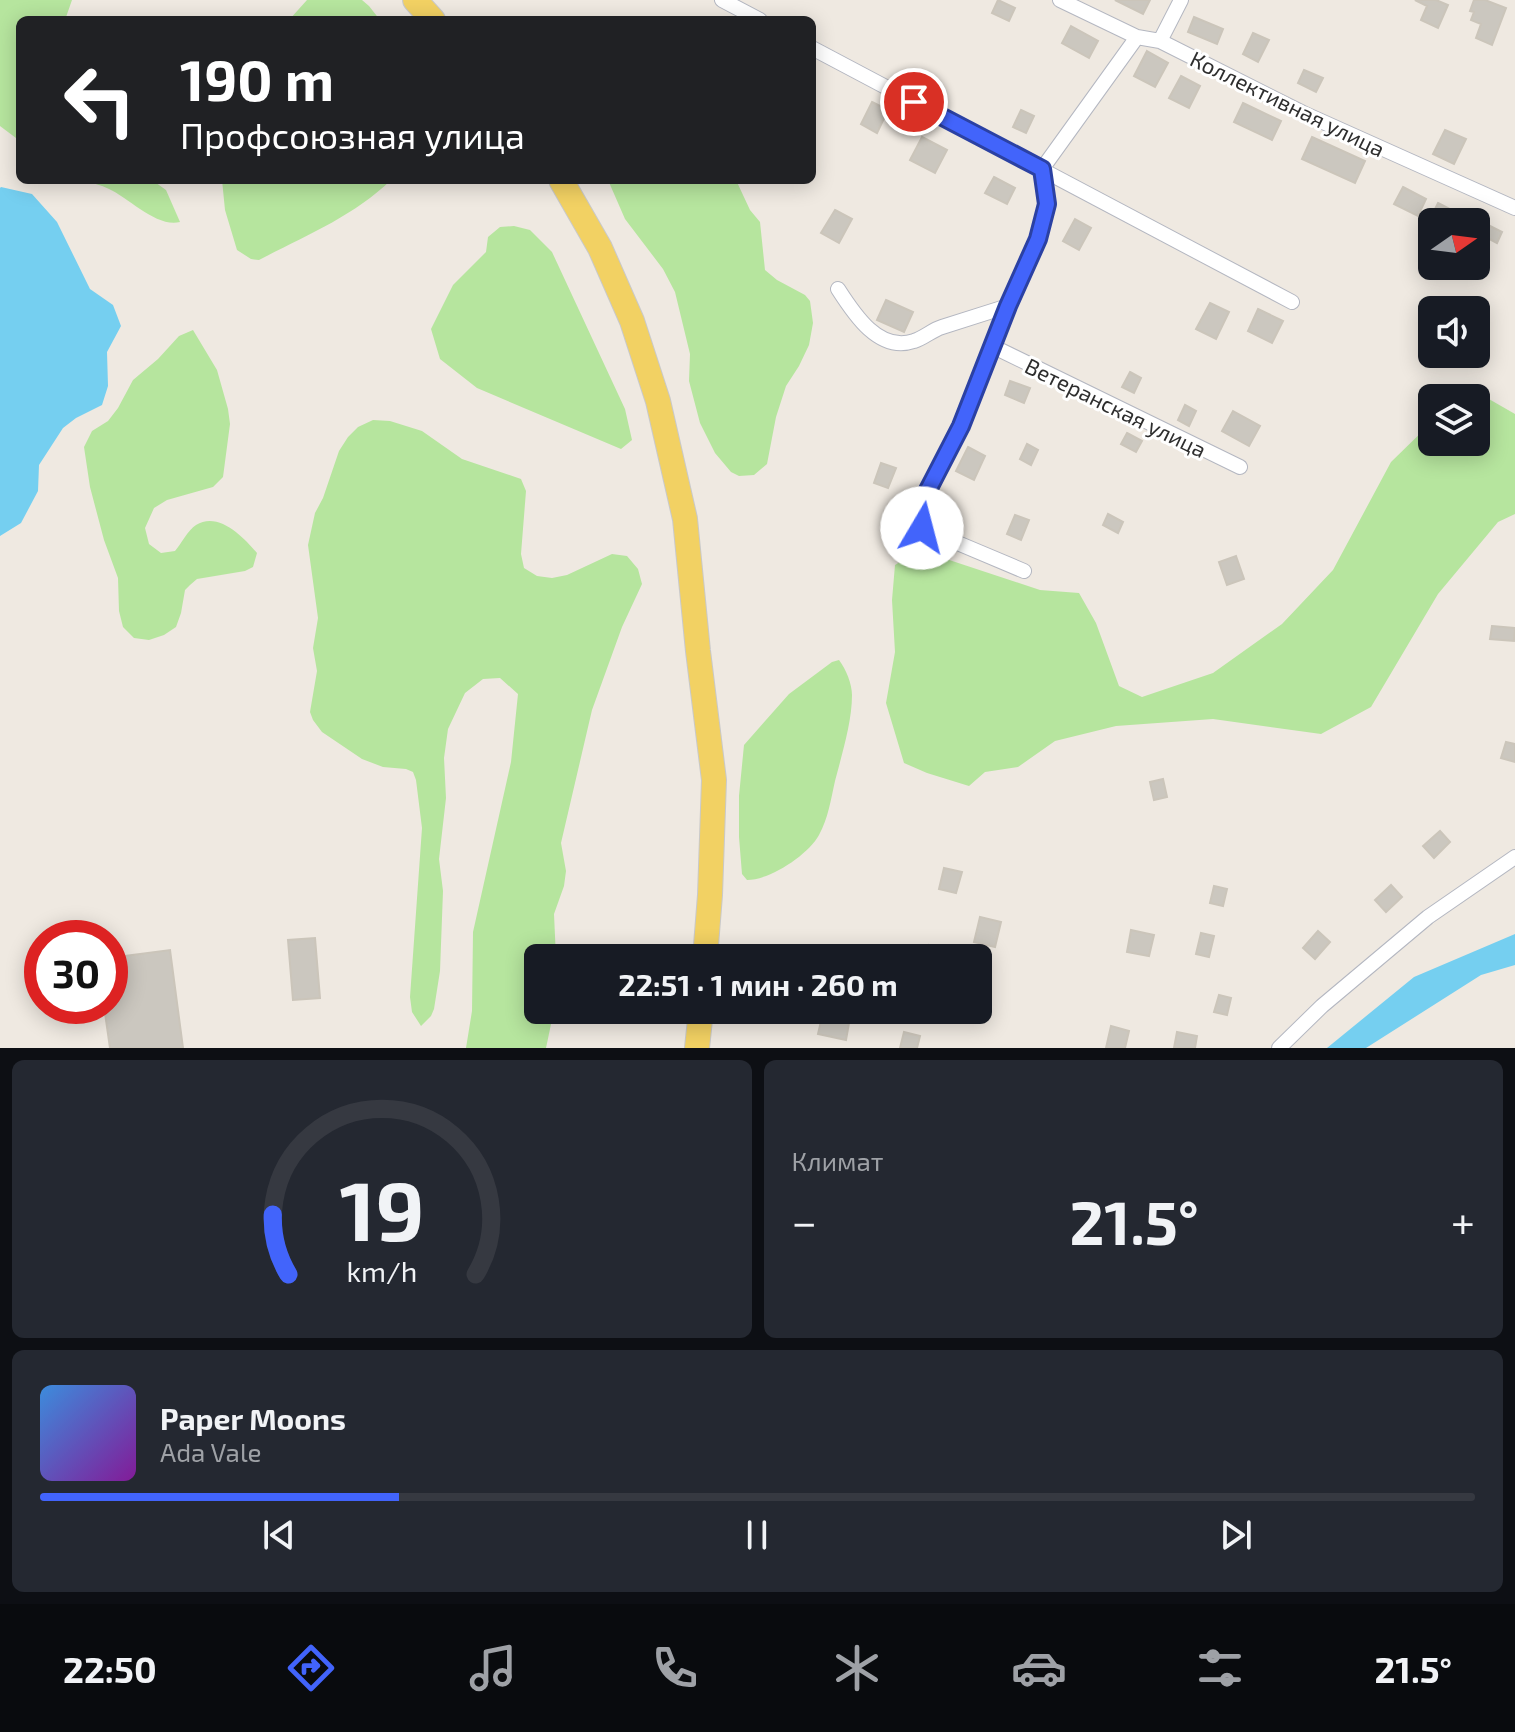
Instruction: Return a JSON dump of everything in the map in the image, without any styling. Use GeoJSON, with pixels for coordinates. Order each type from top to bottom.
{"type":"FeatureCollection","features":[{"type":"Feature","properties":{"kind":"main road"},"geometry":{"type":"LineString","coordinates":[[415,0],[429,16]]}},
{"type":"Feature","properties":{"kind":"main road"},"geometry":{"type":"LineString","coordinates":[[563,184],[600,248],[632,321],[658,401],[685,519],[714,780],[706,944]]}},
{"type":"Feature","properties":{"kind":"main road"},"geometry":{"type":"LineString","coordinates":[[697,1048],[700,1024]]}},
{"type":"Feature","properties":{"kind":"street"},"geometry":{"type":"LineString","coordinates":[[722,0],[752,16]]}},
{"type":"Feature","properties":{"kind":"street","name":"Коллективная улица"},"geometry":{"type":"LineString","coordinates":[[1060,0],[1137,37],[1160,41],[1303,113],[1515,208]]}},
{"type":"Feature","properties":{"kind":"street"},"geometry":{"type":"LineString","coordinates":[[1160,41],[1181,0]]}},
{"type":"Feature","properties":{"kind":"street"},"geometry":{"type":"LineString","coordinates":[[1024,571],[922,528],[917,519],[928,490],[961,426],[1038,239],[1047,204],[1042,169],[1137,37]]}},
{"type":"Feature","properties":{"kind":"street"},"geometry":{"type":"LineString","coordinates":[[816,50],[1292,302]]}},
{"type":"Feature","properties":{"kind":"street"},"geometry":{"type":"LineString","coordinates":[[838,289],[851,310],[867,327],[881,339],[896,344],[914,342],[939,328],[1008,306]]}},
{"type":"Feature","properties":{"kind":"street","name":"Ветеранская улица"},"geometry":{"type":"LineString","coordinates":[[992,346],[1240,467]]}},
{"type":"Feature","properties":{"kind":"street"},"geometry":{"type":"LineString","coordinates":[[1279,1048],[1322,1006],[1428,917],[1515,857]]}},
{"type":"Feature","properties":{"kind":"green space"},"geometry":{"type":"Polygon","coordinates":[[[0,0],[72,0],[66,16],[16,16],[16,138],[0,126],[0,0]]]}},
{"type":"Feature","properties":{"kind":"green space"},"geometry":{"type":"Polygon","coordinates":[[[307,0],[362,0],[377,16],[293,16],[307,0]]]}},
{"type":"Feature","properties":{"kind":"green space"},"geometry":{"type":"Polygon","coordinates":[[[95,184],[158,184],[166,190],[180,222],[171,223],[153,217],[109,189],[95,184]]]}},
{"type":"Feature","properties":{"kind":"green space"},"geometry":{"type":"Polygon","coordinates":[[[222,184],[387,184],[345,215],[259,260],[251,259],[237,250],[225,210],[222,184]]]}},
{"type":"Feature","properties":{"kind":"green space"},"geometry":{"type":"Polygon","coordinates":[[[610,184],[738,184],[750,210],[760,222],[765,270],[810,301],[813,323],[809,345],[786,386],[767,464],[754,475],[739,476],[731,472],[715,453],[700,423],[689,381],[690,354],[675,292],[663,269],[625,219],[610,184]]]}},
{"type":"Feature","properties":{"kind":"green space"},"geometry":{"type":"Polygon","coordinates":[[[500,227],[530,230],[552,252],[625,409],[632,440],[621,449],[477,388],[440,359],[431,329],[453,285],[486,252],[488,237],[500,227]]]}},
{"type":"Feature","properties":{"kind":"green space"},"geometry":{"type":"Polygon","coordinates":[[[193,330],[217,370],[228,409],[230,424],[223,477],[213,487],[167,500],[154,508],[145,528],[149,544],[161,553],[175,551],[193,527],[213,521],[230,528],[257,553],[253,567],[245,571],[197,579],[190,585],[185,590],[176,627],[149,640],[134,638],[123,627],[118,578],[90,487],[84,447],[92,431],[108,421],[118,408],[133,380],[179,336],[193,330]]]}},
{"type":"Feature","properties":{"kind":"green space"},"geometry":{"type":"Polygon","coordinates":[[[1490,400],[1515,414],[1515,514],[1498,522],[1438,594],[1371,707],[1321,734],[1213,719],[1116,726],[1055,741],[1018,767],[985,772],[969,786],[904,763],[886,703],[895,652],[892,600],[895,565],[919,550],[1040,590],[1079,593],[1096,623],[1119,686],[1142,697],[1213,673],[1282,624],[1333,570],[1391,462],[1418,436],[1418,456],[1490,456],[1490,400]]]}},
{"type":"Feature","properties":{"kind":"green space"},"geometry":{"type":"Polygon","coordinates":[[[373,420],[390,421],[422,431],[462,459],[521,479],[526,491],[521,554],[524,568],[537,576],[552,578],[567,575],[612,554],[627,556],[638,569],[642,584],[622,627],[592,710],[561,843],[566,871],[554,914],[555,944],[524,944],[524,1024],[551,1024],[546,1048],[466,1048],[472,1011],[473,932],[511,762],[518,694],[500,678],[483,679],[465,693],[448,729],[444,758],[446,798],[439,859],[443,891],[440,971],[434,1009],[421,1026],[412,1012],[410,997],[422,828],[416,780],[413,772],[406,769],[383,767],[362,759],[322,732],[310,712],[317,671],[313,648],[318,618],[308,545],[315,513],[339,451],[358,427],[373,420]]]}},
{"type":"Feature","properties":{"kind":"green space"},"geometry":{"type":"Polygon","coordinates":[[[839,660],[850,681],[852,705],[822,829],[814,843],[788,865],[766,876],[747,880],[742,874],[739,837],[744,745],[789,694],[839,660]]]}},
{"type":"Feature","properties":{"kind":"water"},"geometry":{"type":"Polygon","coordinates":[[[0,188],[32,194],[57,222],[90,289],[113,305],[121,326],[107,352],[108,386],[102,405],[63,428],[39,465],[38,491],[21,523],[0,536],[0,188]]]}},
{"type":"Feature","properties":{"kind":"water"},"geometry":{"type":"Polygon","coordinates":[[[1515,934],[1515,965],[1481,975],[1366,1048],[1327,1048],[1414,977],[1515,934]]]}},
{"type":"Feature","properties":{"kind":"building"},"geometry":{"type":"Polygon","coordinates":[[[998,0],[1015,8],[1009,21],[992,13],[998,0]]]}},
{"type":"Feature","properties":{"kind":"building"},"geometry":{"type":"Polygon","coordinates":[[[1115,0],[1150,0],[1143,14],[1115,0]]]}},
{"type":"Feature","properties":{"kind":"building"},"geometry":{"type":"Polygon","coordinates":[[[1415,0],[1436,0],[1448,5],[1438,28],[1421,20],[1427,6],[1415,0]]]}},
{"type":"Feature","properties":{"kind":"building"},"geometry":{"type":"Polygon","coordinates":[[[1474,0],[1485,0],[1506,8],[1492,45],[1476,38],[1481,24],[1471,20],[1474,0]]]}},
{"type":"Feature","properties":{"kind":"building"},"geometry":{"type":"Polygon","coordinates":[[[1194,17],[1223,29],[1217,44],[1188,32],[1194,17]]]}},
{"type":"Feature","properties":{"kind":"building"},"geometry":{"type":"Polygon","coordinates":[[[1071,26],[1098,41],[1089,58],[1062,43],[1071,26]]]}},
{"type":"Feature","properties":{"kind":"building"},"geometry":{"type":"Polygon","coordinates":[[[1253,33],[1269,40],[1258,62],[1243,54],[1253,33]]]}},
{"type":"Feature","properties":{"kind":"building"},"geometry":{"type":"Polygon","coordinates":[[[1147,51],[1168,63],[1155,87],[1134,76],[1147,51]]]}},
{"type":"Feature","properties":{"kind":"building"},"geometry":{"type":"Polygon","coordinates":[[[1304,70],[1323,78],[1316,92],[1298,83],[1304,70]]]}},
{"type":"Feature","properties":{"kind":"building"},"geometry":{"type":"Polygon","coordinates":[[[1181,76],[1200,86],[1189,108],[1169,98],[1181,76]]]}},
{"type":"Feature","properties":{"kind":"building"},"geometry":{"type":"Polygon","coordinates":[[[872,102],[888,110],[877,133],[861,124],[872,102]]]}},
{"type":"Feature","properties":{"kind":"building"},"geometry":{"type":"Polygon","coordinates":[[[1243,103],[1281,121],[1272,140],[1234,122],[1243,103]]]}},
{"type":"Feature","properties":{"kind":"building"},"geometry":{"type":"Polygon","coordinates":[[[1021,110],[1034,116],[1026,133],[1013,127],[1021,110]]]}},
{"type":"Feature","properties":{"kind":"building"},"geometry":{"type":"Polygon","coordinates":[[[1445,130],[1466,139],[1454,164],[1433,154],[1445,130]]]}},
{"type":"Feature","properties":{"kind":"building"},"geometry":{"type":"Polygon","coordinates":[[[922,137],[947,150],[935,173],[910,160],[922,137]]]}},
{"type":"Feature","properties":{"kind":"building"},"geometry":{"type":"Polygon","coordinates":[[[1312,137],[1365,161],[1355,183],[1302,159],[1312,137]]]}},
{"type":"Feature","properties":{"kind":"building"},"geometry":{"type":"Polygon","coordinates":[[[994,177],[1015,188],[1007,204],[985,193],[994,177]]]}},
{"type":"Feature","properties":{"kind":"building"},"geometry":{"type":"Polygon","coordinates":[[[1403,187],[1426,199],[1422,208],[1418,208],[1418,216],[1394,204],[1403,187]]]}},
{"type":"Feature","properties":{"kind":"building"},"geometry":{"type":"Polygon","coordinates":[[[835,210],[852,219],[839,243],[821,233],[835,210]]]}},
{"type":"Feature","properties":{"kind":"building"},"geometry":{"type":"Polygon","coordinates":[[[1075,219],[1091,228],[1079,250],[1063,241],[1075,219]]]}},
{"type":"Feature","properties":{"kind":"building"},"geometry":{"type":"Polygon","coordinates":[[[1490,226],[1502,232],[1497,243],[1490,239],[1490,226]]]}},
{"type":"Feature","properties":{"kind":"building"},"geometry":{"type":"Polygon","coordinates":[[[886,300],[913,312],[904,332],[877,320],[886,300]]]}},
{"type":"Feature","properties":{"kind":"building"},"geometry":{"type":"Polygon","coordinates":[[[1210,303],[1229,312],[1216,339],[1196,329],[1210,303]]]}},
{"type":"Feature","properties":{"kind":"building"},"geometry":{"type":"Polygon","coordinates":[[[1258,309],[1283,321],[1272,343],[1248,331],[1258,309]]]}},
{"type":"Feature","properties":{"kind":"building"},"geometry":{"type":"Polygon","coordinates":[[[1130,372],[1141,378],[1134,393],[1122,387],[1130,372]]]}},
{"type":"Feature","properties":{"kind":"building"},"geometry":{"type":"Polygon","coordinates":[[[1010,381],[1030,388],[1024,403],[1005,395],[1010,381]]]}},
{"type":"Feature","properties":{"kind":"building"},"geometry":{"type":"Polygon","coordinates":[[[1185,405],[1196,411],[1189,426],[1178,420],[1185,405]]]}},
{"type":"Feature","properties":{"kind":"building"},"geometry":{"type":"Polygon","coordinates":[[[1233,411],[1260,426],[1249,446],[1222,431],[1233,411]]]}},
{"type":"Feature","properties":{"kind":"building"},"geometry":{"type":"Polygon","coordinates":[[[1127,433],[1142,441],[1136,452],[1121,444],[1127,433]]]}},
{"type":"Feature","properties":{"kind":"building"},"geometry":{"type":"Polygon","coordinates":[[[1027,444],[1038,450],[1031,465],[1020,459],[1027,444]]]}},
{"type":"Feature","properties":{"kind":"building"},"geometry":{"type":"Polygon","coordinates":[[[968,447],[985,456],[974,480],[956,471],[968,447]]]}},
{"type":"Feature","properties":{"kind":"building"},"geometry":{"type":"Polygon","coordinates":[[[881,463],[896,468],[888,488],[874,483],[881,463]]]}},
{"type":"Feature","properties":{"kind":"building"},"geometry":{"type":"Polygon","coordinates":[[[1108,514],[1123,522],[1118,533],[1103,525],[1108,514]]]}},
{"type":"Feature","properties":{"kind":"building"},"geometry":{"type":"Polygon","coordinates":[[[1015,515],[1029,520],[1021,540],[1007,534],[1015,515]]]}},
{"type":"Feature","properties":{"kind":"building"},"geometry":{"type":"Polygon","coordinates":[[[1236,556],[1244,579],[1227,585],[1219,562],[1236,556]]]}},
{"type":"Feature","properties":{"kind":"building"},"geometry":{"type":"Polygon","coordinates":[[[1492,626],[1515,628],[1514,641],[1490,639],[1492,626]]]}},
{"type":"Feature","properties":{"kind":"building"},"geometry":{"type":"Polygon","coordinates":[[[1506,742],[1515,744],[1515,762],[1501,758],[1506,742]]]}},
{"type":"Feature","properties":{"kind":"building"},"geometry":{"type":"Polygon","coordinates":[[[1163,779],[1167,797],[1154,800],[1150,782],[1163,779]]]}},
{"type":"Feature","properties":{"kind":"building"},"geometry":{"type":"Polygon","coordinates":[[[1440,831],[1450,842],[1434,858],[1423,846],[1440,831]]]}},
{"type":"Feature","properties":{"kind":"building"},"geometry":{"type":"Polygon","coordinates":[[[944,868],[962,872],[956,893],[939,889],[944,868]]]}},
{"type":"Feature","properties":{"kind":"building"},"geometry":{"type":"Polygon","coordinates":[[[1391,885],[1402,897],[1386,912],[1375,900],[1391,885]]]}},
{"type":"Feature","properties":{"kind":"building"},"geometry":{"type":"Polygon","coordinates":[[[1214,886],[1227,889],[1223,906],[1210,903],[1214,886]]]}},
{"type":"Feature","properties":{"kind":"building"},"geometry":{"type":"Polygon","coordinates":[[[980,917],[1001,922],[995,947],[974,942],[980,917]]]}},
{"type":"Feature","properties":{"kind":"building"},"geometry":{"type":"Polygon","coordinates":[[[1131,930],[1154,935],[1149,956],[1127,952],[1131,930]]]}},
{"type":"Feature","properties":{"kind":"building"},"geometry":{"type":"Polygon","coordinates":[[[1318,931],[1330,942],[1315,959],[1303,948],[1318,931]]]}},
{"type":"Feature","properties":{"kind":"building"},"geometry":{"type":"Polygon","coordinates":[[[1201,933],[1214,936],[1209,957],[1196,954],[1201,933]]]}},
{"type":"Feature","properties":{"kind":"building"},"geometry":{"type":"Polygon","coordinates":[[[315,938],[320,998],[293,1000],[288,940],[315,938]]]}},
{"type":"Feature","properties":{"kind":"building"},"geometry":{"type":"Polygon","coordinates":[[[170,950],[183,1048],[110,1048],[107,1024],[128,1024],[128,956],[170,950]]]}},
{"type":"Feature","properties":{"kind":"building"},"geometry":{"type":"Polygon","coordinates":[[[1219,995],[1231,998],[1227,1015],[1214,1012],[1219,995]]]}},
{"type":"Feature","properties":{"kind":"building"},"geometry":{"type":"Polygon","coordinates":[[[820,1024],[849,1024],[846,1040],[818,1034],[820,1024]]]}},
{"type":"Feature","properties":{"kind":"building"},"geometry":{"type":"Polygon","coordinates":[[[1111,1026],[1129,1031],[1125,1048],[1106,1048],[1111,1026]]]}},
{"type":"Feature","properties":{"kind":"building"},"geometry":{"type":"Polygon","coordinates":[[[904,1032],[920,1036],[917,1048],[900,1048],[904,1032]]]}},
{"type":"Feature","properties":{"kind":"building"},"geometry":{"type":"Polygon","coordinates":[[[1177,1032],[1197,1036],[1195,1048],[1174,1048],[1177,1032]]]}},
{"type":"Feature","properties":{"kind":"route"},"geometry":{"type":"LineString","coordinates":[[914,102],[1042,169],[1047,204],[1038,239],[961,426],[928,490],[917,519],[922,528]]}}]}
